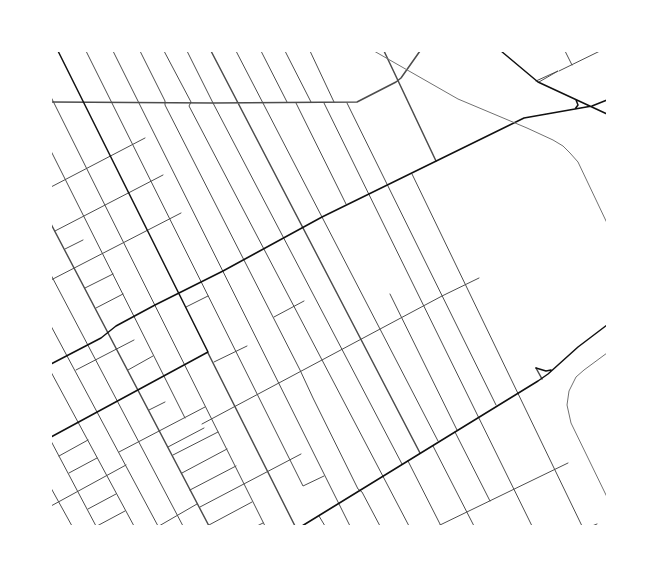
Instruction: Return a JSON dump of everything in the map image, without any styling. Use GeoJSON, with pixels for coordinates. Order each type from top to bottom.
{"type":"FeatureCollection","features":[{"type":"Feature","properties":{"kind":"main road"},"geometry":{"type":"LineString","coordinates":[[51,437],[208,352],[58,51]]}},
{"type":"Feature","properties":{"kind":"main road"},"geometry":{"type":"LineString","coordinates":[[501,51],[537,81],[607,114]]}},
{"type":"Feature","properties":{"kind":"main road"},"geometry":{"type":"LineString","coordinates":[[574,98],[578,105],[574,109]]}},
{"type":"Feature","properties":{"kind":"main road"},"geometry":{"type":"LineString","coordinates":[[51,364],[88,345],[134,316],[223,271],[346,205],[527,117],[592,106],[607,100]]}},
{"type":"Feature","properties":{"kind":"main road"},"geometry":{"type":"LineString","coordinates":[[302,526],[542,379],[578,347],[607,325]]}},
{"type":"Feature","properties":{"kind":"main road"},"geometry":{"type":"LineString","coordinates":[[536,368],[546,371],[553,369]]}},
{"type":"Feature","properties":{"kind":"street"},"geometry":{"type":"LineString","coordinates":[[86,51],[303,486],[324,475]]}},
{"type":"Feature","properties":{"kind":"street"},"geometry":{"type":"LineString","coordinates":[[113,51],[350,526]]}},
{"type":"Feature","properties":{"kind":"street"},"geometry":{"type":"LineString","coordinates":[[140,51],[358,489],[360,490],[380,526]]}},
{"type":"Feature","properties":{"kind":"street"},"geometry":{"type":"LineString","coordinates":[[164,51],[191,102],[189,106],[410,526]]}},
{"type":"Feature","properties":{"kind":"street"},"geometry":{"type":"LineString","coordinates":[[187,51],[213,104],[402,464]]}},
{"type":"Feature","properties":{"kind":"street"},"geometry":{"type":"LineString","coordinates":[[210,51],[420,453]]}},
{"type":"Feature","properties":{"kind":"street"},"geometry":{"type":"LineString","coordinates":[[236,51],[438,442]]}},
{"type":"Feature","properties":{"kind":"street"},"geometry":{"type":"LineString","coordinates":[[261,51],[287,103]]}},
{"type":"Feature","properties":{"kind":"street"},"geometry":{"type":"LineString","coordinates":[[285,51],[312,102]]}},
{"type":"Feature","properties":{"kind":"street"},"geometry":{"type":"LineString","coordinates":[[310,51],[335,102]]}},
{"type":"Feature","properties":{"kind":"street"},"geometry":{"type":"LineString","coordinates":[[384,51],[436,161]]}},
{"type":"Feature","properties":{"kind":"street"},"geometry":{"type":"LineString","coordinates":[[51,102],[213,104],[358,102],[398,81],[420,51]]}},
{"type":"Feature","properties":{"kind":"street"},"geometry":{"type":"LineString","coordinates":[[565,51],[572,65]]}},
{"type":"Feature","properties":{"kind":"street"},"geometry":{"type":"LineString","coordinates":[[537,81],[600,51]]}},
{"type":"Feature","properties":{"kind":"street"},"geometry":{"type":"LineString","coordinates":[[51,97],[265,526]]}},
{"type":"Feature","properties":{"kind":"street"},"geometry":{"type":"LineString","coordinates":[[324,102],[532,526]]}},
{"type":"Feature","properties":{"kind":"street"},"geometry":{"type":"LineString","coordinates":[[347,102],[496,406]]}},
{"type":"Feature","properties":{"kind":"street"},"geometry":{"type":"LineString","coordinates":[[295,103],[346,205]]}},
{"type":"Feature","properties":{"kind":"street"},"geometry":{"type":"LineString","coordinates":[[51,187],[145,138]]}},
{"type":"Feature","properties":{"kind":"street"},"geometry":{"type":"LineString","coordinates":[[51,151],[185,418]]}},
{"type":"Feature","properties":{"kind":"street"},"geometry":{"type":"LineString","coordinates":[[412,173],[582,526]]}},
{"type":"Feature","properties":{"kind":"street"},"geometry":{"type":"LineString","coordinates":[[55,231],[163,175]]}},
{"type":"Feature","properties":{"kind":"street"},"geometry":{"type":"LineString","coordinates":[[52,279],[182,212]]}},
{"type":"Feature","properties":{"kind":"street"},"geometry":{"type":"LineString","coordinates":[[51,224],[209,525],[253,502]]}},
{"type":"Feature","properties":{"kind":"street"},"geometry":{"type":"LineString","coordinates":[[64,249],[83,240]]}},
{"type":"Feature","properties":{"kind":"street"},"geometry":{"type":"LineString","coordinates":[[85,288],[112,274]]}},
{"type":"Feature","properties":{"kind":"street"},"geometry":{"type":"LineString","coordinates":[[51,275],[183,526]]}},
{"type":"Feature","properties":{"kind":"street"},"geometry":{"type":"LineString","coordinates":[[202,424],[279,384],[322,359],[479,278]]}},
{"type":"Feature","properties":{"kind":"street"},"geometry":{"type":"LineString","coordinates":[[95,309],[123,294]]}},
{"type":"Feature","properties":{"kind":"street"},"geometry":{"type":"LineString","coordinates":[[390,294],[490,501]]}},
{"type":"Feature","properties":{"kind":"street"},"geometry":{"type":"LineString","coordinates":[[186,307],[208,296]]}},
{"type":"Feature","properties":{"kind":"street"},"geometry":{"type":"LineString","coordinates":[[273,318],[304,301]]}},
{"type":"Feature","properties":{"kind":"street"},"geometry":{"type":"LineString","coordinates":[[51,326],[159,526],[197,504]]}},
{"type":"Feature","properties":{"kind":"street"},"geometry":{"type":"LineString","coordinates":[[75,371],[134,340]]}},
{"type":"Feature","properties":{"kind":"street"},"geometry":{"type":"LineString","coordinates":[[213,362],[248,346]]}},
{"type":"Feature","properties":{"kind":"street"},"geometry":{"type":"LineString","coordinates":[[208,352],[295,526]]}},
{"type":"Feature","properties":{"kind":"street"},"geometry":{"type":"LineString","coordinates":[[127,370],[154,356]]}},
{"type":"Feature","properties":{"kind":"street"},"geometry":{"type":"LineString","coordinates":[[536,368],[542,379]]}},
{"type":"Feature","properties":{"kind":"street"},"geometry":{"type":"LineString","coordinates":[[51,372],[134,526]]}},
{"type":"Feature","properties":{"kind":"street"},"geometry":{"type":"LineString","coordinates":[[149,411],[166,402]]}},
{"type":"Feature","properties":{"kind":"street"},"geometry":{"type":"LineString","coordinates":[[119,452],[206,407]]}},
{"type":"Feature","properties":{"kind":"street"},"geometry":{"type":"LineString","coordinates":[[168,447],[204,428]]}},
{"type":"Feature","properties":{"kind":"street"},"geometry":{"type":"LineString","coordinates":[[172,456],[218,432]]}},
{"type":"Feature","properties":{"kind":"street"},"geometry":{"type":"LineString","coordinates":[[59,456],[88,440]]}},
{"type":"Feature","properties":{"kind":"street"},"geometry":{"type":"LineString","coordinates":[[51,441],[97,526],[125,511]]}},
{"type":"Feature","properties":{"kind":"street"},"geometry":{"type":"LineString","coordinates":[[433,445],[474,526]]}},
{"type":"Feature","properties":{"kind":"street"},"geometry":{"type":"LineString","coordinates":[[181,473],[227,449]]}},
{"type":"Feature","properties":{"kind":"street"},"geometry":{"type":"LineString","coordinates":[[199,507],[301,454]]}},
{"type":"Feature","properties":{"kind":"street"},"geometry":{"type":"LineString","coordinates":[[68,474],[97,458]]}},
{"type":"Feature","properties":{"kind":"street"},"geometry":{"type":"LineString","coordinates":[[408,461],[441,525]]}},
{"type":"Feature","properties":{"kind":"street"},"geometry":{"type":"LineString","coordinates":[[438,526],[568,463]]}},
{"type":"Feature","properties":{"kind":"street"},"geometry":{"type":"LineString","coordinates":[[51,506],[126,465]]}},
{"type":"Feature","properties":{"kind":"street"},"geometry":{"type":"LineString","coordinates":[[190,490],[236,466]]}},
{"type":"Feature","properties":{"kind":"street"},"geometry":{"type":"LineString","coordinates":[[51,488],[72,526]]}},
{"type":"Feature","properties":{"kind":"street"},"geometry":{"type":"LineString","coordinates":[[87,509],[116,494]]}},
{"type":"Feature","properties":{"kind":"street"},"geometry":{"type":"LineString","coordinates":[[319,516],[324,526]]}},
{"type":"Feature","properties":{"kind":"street"},"geometry":{"type":"LineString","coordinates":[[257,526],[264,522]]}},
{"type":"Feature","properties":{"kind":"street"},"geometry":{"type":"LineString","coordinates":[[592,526],[597,524]]}},
{"type":"Feature","properties":{"kind":"railway"},"geometry":{"type":"LineString","coordinates":[[374,51],[458,99],[527,128],[563,146],[578,162],[607,223]]}},
{"type":"Feature","properties":{"kind":"railway"},"geometry":{"type":"LineString","coordinates":[[607,353],[576,377],[569,391],[567,405],[571,423],[607,497]]}}]}
